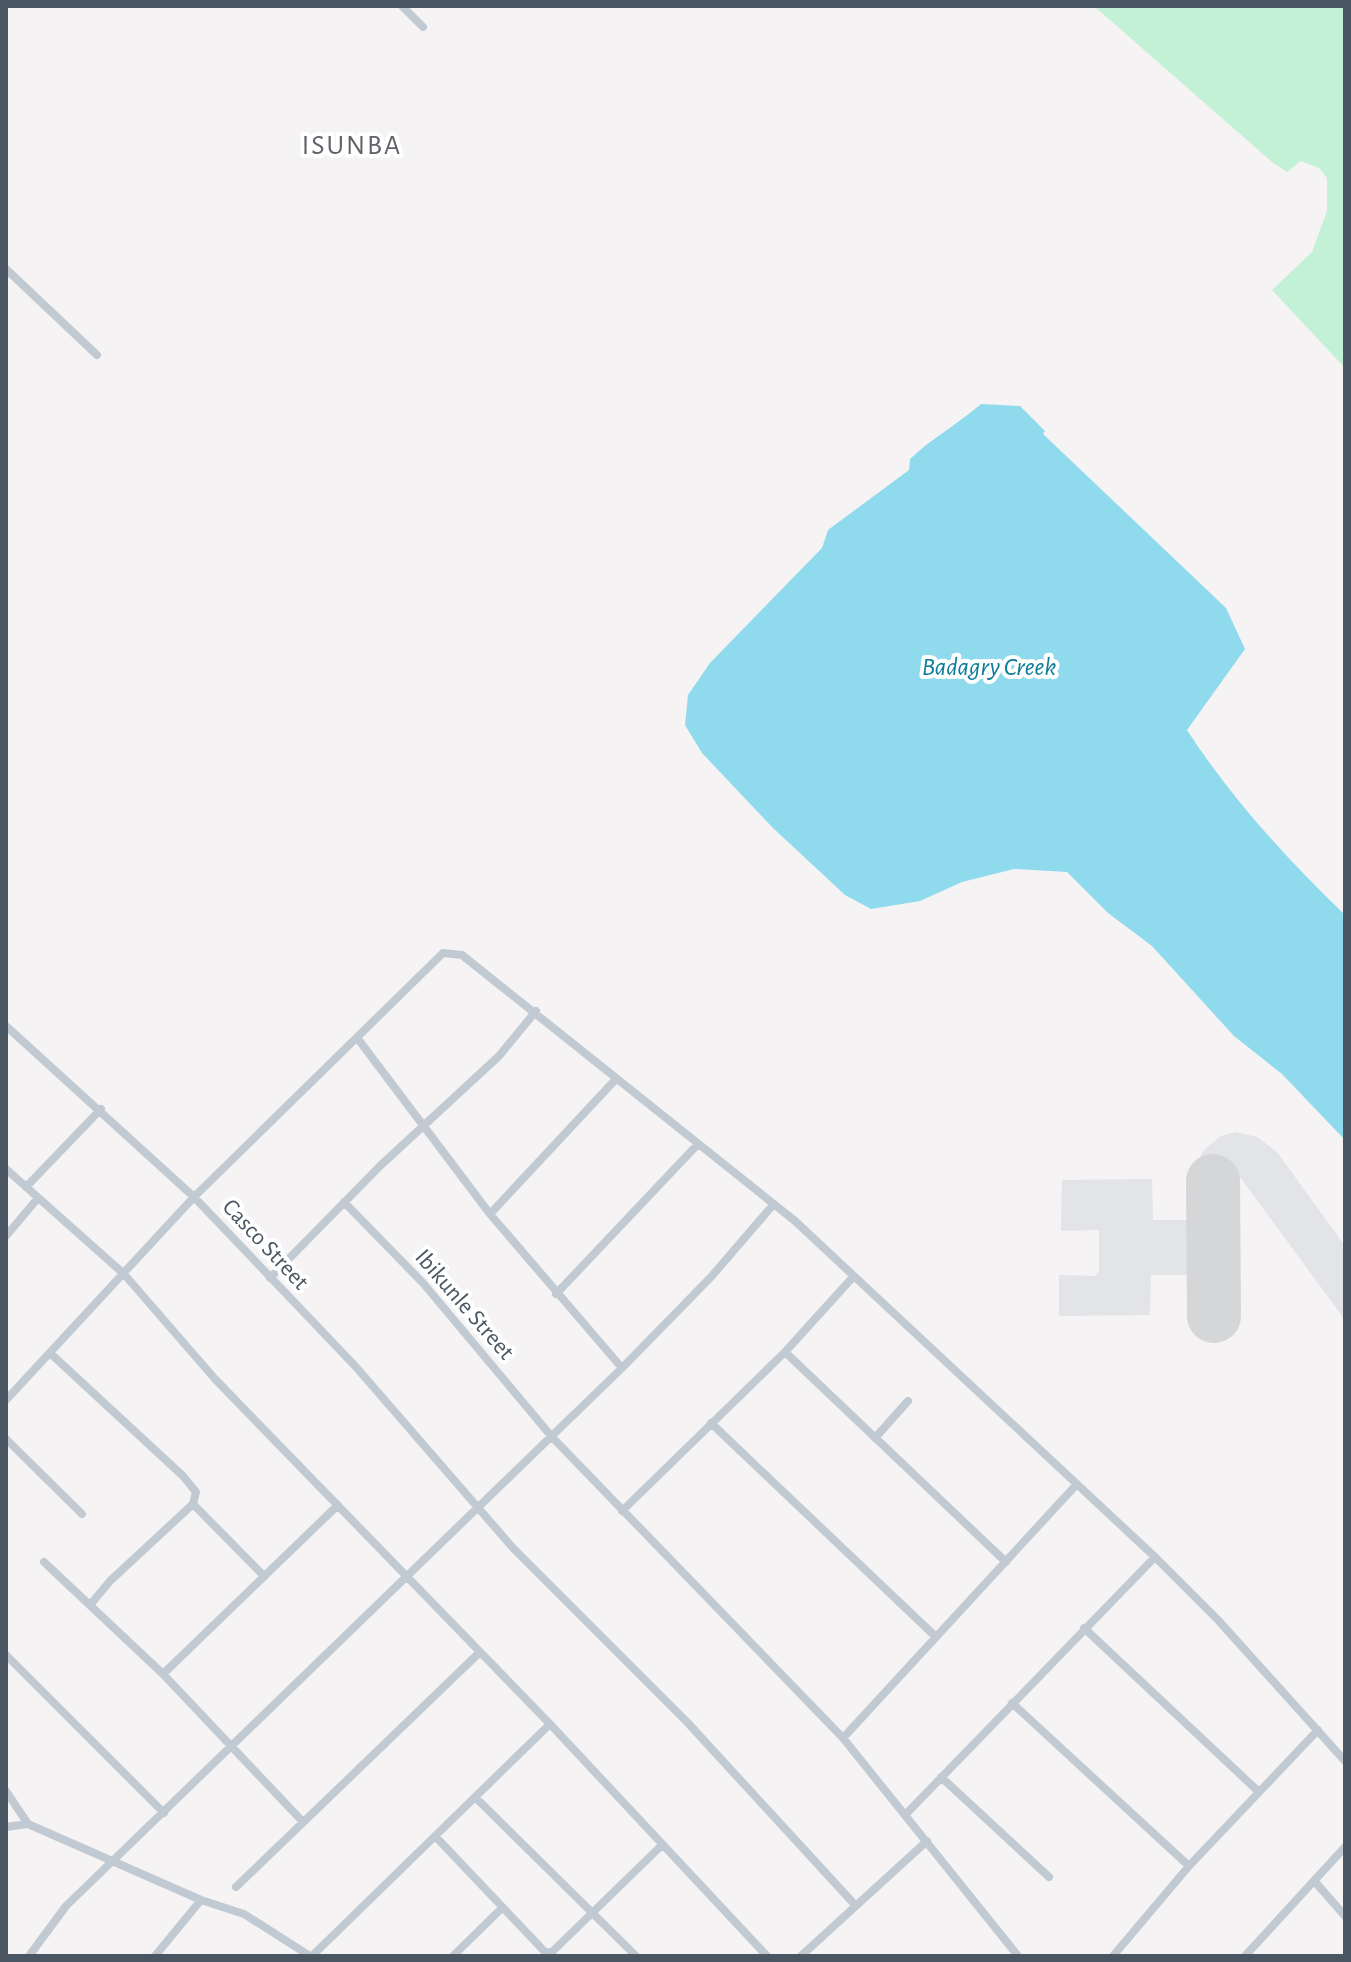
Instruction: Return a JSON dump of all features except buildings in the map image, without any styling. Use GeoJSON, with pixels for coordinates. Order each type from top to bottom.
{"type":"FeatureCollection","features":[{"type":"Feature","properties":{"kind":"street"},"geometry":{"type":"LineString","coordinates":[[402,6],[423,27]]}},
{"type":"Feature","properties":{"kind":"street"},"geometry":{"type":"LineString","coordinates":[[6,269],[97,355]]}},
{"type":"Feature","properties":{"kind":"street"},"geometry":{"type":"LineString","coordinates":[[6,1400],[194,1197],[358,1039],[409,982],[443,953],[450,951],[462,955],[536,1011],[773,1205],[853,1277],[1155,1557],[1218,1620],[1345,1761]]}},
{"type":"Feature","properties":{"kind":"street"},"geometry":{"type":"LineString","coordinates":[[270,1278],[344,1202],[499,1056],[536,1011]]}},
{"type":"Feature","properties":{"kind":"street","name":"Casco Street"},"geometry":{"type":"LineString","coordinates":[[6,1026],[101,1109],[194,1197],[356,1367],[531,1568],[687,1722],[856,1906]]}},
{"type":"Feature","properties":{"kind":"street"},"geometry":{"type":"LineString","coordinates":[[358,1039],[490,1214],[622,1368]]}},
{"type":"Feature","properties":{"kind":"street"},"geometry":{"type":"LineString","coordinates":[[490,1214],[616,1079]]}},
{"type":"Feature","properties":{"kind":"street"},"geometry":{"type":"LineString","coordinates":[[26,1187],[101,1109]]}},
{"type":"Feature","properties":{"kind":"street"},"geometry":{"type":"LineString","coordinates":[[556,1294],[698,1144]]}},
{"type":"Feature","properties":{"kind":"street"},"geometry":{"type":"LineString","coordinates":[[6,1169],[124,1274],[215,1379],[550,1724],[767,1956]]}},
{"type":"Feature","properties":{"kind":"street"},"geometry":{"type":"LineString","coordinates":[[6,1236],[38,1198]]}},
{"type":"Feature","properties":{"kind":"street","name":"Ibikunle Street"},"geometry":{"type":"LineString","coordinates":[[344,1202],[423,1283],[552,1437],[843,1738],[1018,1956]]}},
{"type":"Feature","properties":{"kind":"street"},"geometry":{"type":"LineString","coordinates":[[29,1956],[66,1906],[115,1862],[622,1368],[711,1277],[773,1205]]}},
{"type":"Feature","properties":{"kind":"street"},"geometry":{"type":"LineString","coordinates":[[622,1511],[785,1352],[853,1277]]}},
{"type":"Feature","properties":{"kind":"street"},"geometry":{"type":"LineString","coordinates":[[785,1352],[1006,1562]]}},
{"type":"Feature","properties":{"kind":"street"},"geometry":{"type":"LineString","coordinates":[[50,1353],[183,1476],[196,1492],[193,1504],[110,1581],[90,1605]]}},
{"type":"Feature","properties":{"kind":"street"},"geometry":{"type":"LineString","coordinates":[[875,1438],[908,1401]]}},
{"type":"Feature","properties":{"kind":"street"},"geometry":{"type":"LineString","coordinates":[[711,1423],[936,1637]]}},
{"type":"Feature","properties":{"kind":"street"},"geometry":{"type":"LineString","coordinates":[[6,1439],[82,1514]]}},
{"type":"Feature","properties":{"kind":"street"},"geometry":{"type":"LineString","coordinates":[[843,1738],[1077,1484]]}},
{"type":"Feature","properties":{"kind":"street"},"geometry":{"type":"LineString","coordinates":[[193,1504],[263,1575]]}},
{"type":"Feature","properties":{"kind":"street"},"geometry":{"type":"LineString","coordinates":[[163,1674],[338,1505]]}},
{"type":"Feature","properties":{"kind":"street"},"geometry":{"type":"LineString","coordinates":[[906,1814],[1155,1557]]}},
{"type":"Feature","properties":{"kind":"street"},"geometry":{"type":"LineString","coordinates":[[44,1562],[163,1674],[303,1822]]}},
{"type":"Feature","properties":{"kind":"street"},"geometry":{"type":"LineString","coordinates":[[1084,1628],[1259,1792]]}},
{"type":"Feature","properties":{"kind":"street"},"geometry":{"type":"LineString","coordinates":[[236,1887],[480,1652]]}},
{"type":"Feature","properties":{"kind":"street"},"geometry":{"type":"LineString","coordinates":[[6,1655],[164,1813]]}},
{"type":"Feature","properties":{"kind":"street"},"geometry":{"type":"LineString","coordinates":[[1012,1703],[1189,1866]]}},
{"type":"Feature","properties":{"kind":"street"},"geometry":{"type":"LineString","coordinates":[[6,1827],[28,1824],[201,1900],[244,1914],[311,1956],[550,1724]]}},
{"type":"Feature","properties":{"kind":"street"},"geometry":{"type":"LineString","coordinates":[[1113,1956],[1189,1866],[1318,1730]]}},
{"type":"Feature","properties":{"kind":"street"},"geometry":{"type":"LineString","coordinates":[[941,1777],[1049,1877]]}},
{"type":"Feature","properties":{"kind":"street"},"geometry":{"type":"LineString","coordinates":[[6,1791],[28,1824]]}},
{"type":"Feature","properties":{"kind":"street"},"geometry":{"type":"LineString","coordinates":[[475,1797],[636,1956]]}},
{"type":"Feature","properties":{"kind":"street"},"geometry":{"type":"LineString","coordinates":[[435,1836],[546,1953],[553,1951],[595,1913],[662,1845]]}},
{"type":"Feature","properties":{"kind":"street"},"geometry":{"type":"LineString","coordinates":[[801,1956],[927,1841]]}},
{"type":"Feature","properties":{"kind":"street"},"geometry":{"type":"LineString","coordinates":[[1245,1956],[1316,1883],[1345,1847]]}},
{"type":"Feature","properties":{"kind":"street"},"geometry":{"type":"LineString","coordinates":[[1316,1883],[1345,1916]]}},
{"type":"Feature","properties":{"kind":"street"},"geometry":{"type":"LineString","coordinates":[[155,1956],[201,1900]]}},
{"type":"Feature","properties":{"kind":"street"},"geometry":{"type":"LineString","coordinates":[[453,1956],[502,1908]]}},
{"type":"Feature","properties":{"kind":"shaded area"},"geometry":{"type":"Polygon","coordinates":[[[1236,1132],[1257,1137],[1277,1152],[1345,1246],[1345,1320],[1240,1177],[1196,1177],[1197,1161],[1206,1148],[1221,1136],[1236,1132]]]}},
{"type":"Feature","properties":{"kind":"shaded area"},"geometry":{"type":"Polygon","coordinates":[[[1152,1179],[1153,1220],[1193,1220],[1193,1181],[1234,1181],[1234,1316],[1192,1316],[1191,1275],[1151,1275],[1150,1315],[1059,1316],[1059,1275],[1095,1276],[1099,1271],[1099,1230],[1061,1231],[1062,1180],[1152,1179]]]}},
{"type":"Feature","properties":{"kind":"green space"},"geometry":{"type":"Polygon","coordinates":[[[1094,6],[1345,6],[1345,368],[1272,290],[1312,252],[1327,211],[1327,178],[1319,168],[1301,161],[1287,172],[1272,162],[1094,6]]]}},
{"type":"Feature","properties":{"kind":"water","name":"Badagry Creek"},"geometry":{"type":"Polygon","coordinates":[[[981,404],[1020,406],[1045,431],[1043,434],[1226,608],[1245,649],[1187,730],[1222,780],[1261,827],[1345,915],[1345,1140],[1282,1074],[1234,1036],[1152,946],[1108,913],[1067,872],[1014,869],[962,882],[920,901],[871,909],[845,895],[773,828],[702,753],[685,725],[688,695],[710,663],[822,548],[828,530],[909,470],[910,459],[981,404]]]}},
{"type":"Feature","properties":{"kind":"runway"},"geometry":{"type":"LineString","coordinates":[[1213,1181],[1214,1316]]}},
{"type":"Feature","properties":{"kind":"district","name":"ISUNBA"},"geometry":{"type":"Point","coordinates":[352,144]}}]}
